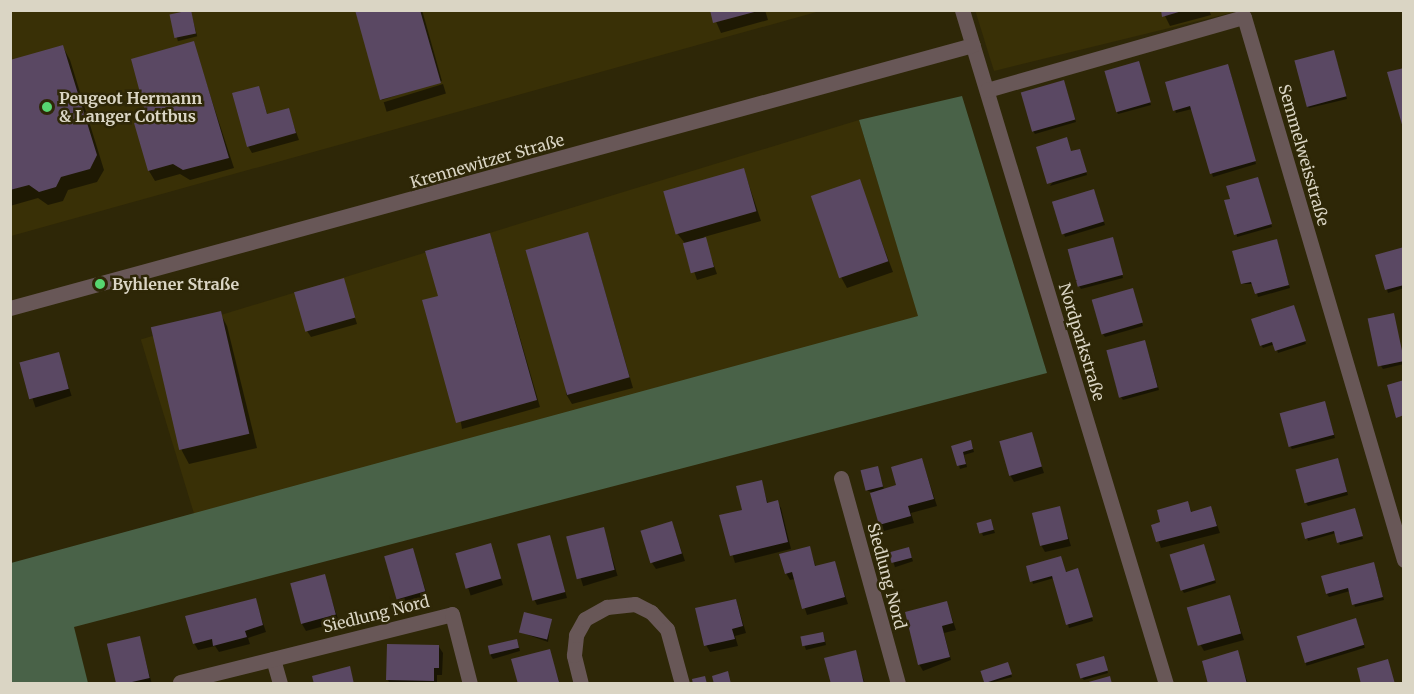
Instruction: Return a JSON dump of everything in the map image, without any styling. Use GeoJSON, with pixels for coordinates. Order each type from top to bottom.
{"type":"FeatureCollection","features":[{"type":"Feature","properties":{"kind":"street","name":"Nordparkstraße"},"geometry":{"type":"LineString","coordinates":[[962,10],[1166,684]]}},
{"type":"Feature","properties":{"kind":"street","name":"Semmelweisstraße"},"geometry":{"type":"LineString","coordinates":[[987,90],[1244,17],[1404,560]]}},
{"type":"Feature","properties":{"kind":"street","name":"Krennewitzer Straße"},"geometry":{"type":"LineString","coordinates":[[10,308],[973,45]]}},
{"type":"Feature","properties":{"kind":"street","name":"Siedlung Nord"},"geometry":{"type":"LineString","coordinates":[[841,478],[898,684]]}},
{"type":"Feature","properties":{"kind":"street"},"geometry":{"type":"LineString","coordinates":[[581,684],[574,655],[576,635],[585,619],[607,607],[635,604],[651,612],[667,629],[682,684]]}},
{"type":"Feature","properties":{"kind":"street","name":"Siedlung Nord"},"geometry":{"type":"LineString","coordinates":[[180,682],[452,614],[470,684]]}},
{"type":"Feature","properties":{"kind":"street"},"geometry":{"type":"LineString","coordinates":[[273,659],[280,684]]}},
{"type":"Feature","properties":{"kind":"shaded area"},"geometry":{"type":"Polygon","coordinates":[[[975,10],[1239,11],[994,71],[975,10]]]}},
{"type":"Feature","properties":{"kind":"shaded area"},"geometry":{"type":"Polygon","coordinates":[[[11,11],[820,11],[11,236],[11,11]]]}},
{"type":"Feature","properties":{"kind":"shaded area"},"geometry":{"type":"Polygon","coordinates":[[[859,120],[919,316],[201,536],[141,340],[859,120]]]}},
{"type":"Feature","properties":{"kind":"green space"},"geometry":{"type":"Polygon","coordinates":[[[962,96],[1047,373],[74,627],[88,683],[11,683],[11,563],[918,316],[859,120],[962,96]]]}},
{"type":"Feature","properties":{"kind":"building"},"geometry":{"type":"Polygon","coordinates":[[[191,10],[196,33],[174,38],[169,15],[191,10]]]}},
{"type":"Feature","properties":{"kind":"building"},"geometry":{"type":"Polygon","coordinates":[[[355,10],[420,10],[441,83],[380,100],[355,10]]]}},
{"type":"Feature","properties":{"kind":"building"},"geometry":{"type":"Polygon","coordinates":[[[710,10],[758,10],[758,11],[713,23],[710,10]]]}},
{"type":"Feature","properties":{"kind":"building"},"geometry":{"type":"Polygon","coordinates":[[[1161,10],[1182,10],[1182,11],[1162,17],[1161,10]]]}},
{"type":"Feature","properties":{"kind":"building"},"geometry":{"type":"Polygon","coordinates":[[[194,41],[229,158],[183,170],[173,164],[148,171],[134,123],[147,119],[131,59],[194,41]]]}},
{"type":"Feature","properties":{"kind":"building","name":"Peugeot Hermann & Langer Cottbus"},"geometry":{"type":"Polygon","coordinates":[[[63,45],[97,155],[90,169],[61,177],[56,187],[39,192],[29,185],[10,190],[10,60],[63,45]]]}},
{"type":"Feature","properties":{"kind":"building"},"geometry":{"type":"Polygon","coordinates":[[[1334,50],[1346,96],[1307,107],[1294,61],[1334,50]]]}},
{"type":"Feature","properties":{"kind":"building"},"geometry":{"type":"Polygon","coordinates":[[[1139,61],[1151,102],[1116,112],[1104,71],[1139,61]]]}},
{"type":"Feature","properties":{"kind":"building"},"geometry":{"type":"Polygon","coordinates":[[[1228,64],[1256,161],[1210,174],[1190,106],[1173,111],[1165,82],[1228,64]]]}},
{"type":"Feature","properties":{"kind":"building"},"geometry":{"type":"Polygon","coordinates":[[[1404,68],[1404,128],[1403,128],[1387,72],[1404,68]]]}},
{"type":"Feature","properties":{"kind":"building"},"geometry":{"type":"Polygon","coordinates":[[[1064,80],[1075,119],[1032,132],[1021,92],[1064,80]]]}},
{"type":"Feature","properties":{"kind":"building"},"geometry":{"type":"Polygon","coordinates":[[[259,86],[267,114],[289,108],[296,133],[247,147],[232,93],[259,86]]]}},
{"type":"Feature","properties":{"kind":"building"},"geometry":{"type":"Polygon","coordinates":[[[1067,137],[1071,151],[1080,149],[1087,172],[1047,184],[1036,147],[1067,137]]]}},
{"type":"Feature","properties":{"kind":"building"},"geometry":{"type":"Polygon","coordinates":[[[744,168],[756,211],[676,234],[663,191],[744,168]]]}},
{"type":"Feature","properties":{"kind":"building"},"geometry":{"type":"Polygon","coordinates":[[[1258,177],[1272,224],[1234,235],[1224,200],[1230,199],[1226,186],[1258,177]]]}},
{"type":"Feature","properties":{"kind":"building"},"geometry":{"type":"Polygon","coordinates":[[[860,179],[888,261],[839,278],[811,196],[860,179]]]}},
{"type":"Feature","properties":{"kind":"building"},"geometry":{"type":"Polygon","coordinates":[[[1094,189],[1104,222],[1062,234],[1052,202],[1094,189]]]}},
{"type":"Feature","properties":{"kind":"building"},"geometry":{"type":"Polygon","coordinates":[[[588,232],[630,377],[567,395],[526,250],[588,232]]]}},
{"type":"Feature","properties":{"kind":"building"},"geometry":{"type":"Polygon","coordinates":[[[490,233],[537,400],[456,423],[422,300],[438,296],[425,251],[490,233]]]}},
{"type":"Feature","properties":{"kind":"building"},"geometry":{"type":"Polygon","coordinates":[[[706,237],[714,267],[691,273],[683,243],[706,237]]]}},
{"type":"Feature","properties":{"kind":"building"},"geometry":{"type":"Polygon","coordinates":[[[1113,237],[1123,275],[1078,287],[1068,249],[1113,237]]]}},
{"type":"Feature","properties":{"kind":"building"},"geometry":{"type":"Polygon","coordinates":[[[1277,239],[1289,285],[1255,294],[1251,282],[1241,284],[1232,251],[1277,239]]]}},
{"type":"Feature","properties":{"kind":"building"},"geometry":{"type":"Polygon","coordinates":[[[1404,247],[1404,285],[1385,290],[1375,255],[1404,247]]]}},
{"type":"Feature","properties":{"kind":"building"},"geometry":{"type":"Polygon","coordinates":[[[344,278],[355,317],[305,332],[294,292],[344,278]]]}},
{"type":"Feature","properties":{"kind":"building"},"geometry":{"type":"Polygon","coordinates":[[[1133,288],[1143,323],[1102,334],[1092,300],[1133,288]]]}},
{"type":"Feature","properties":{"kind":"building"},"geometry":{"type":"Polygon","coordinates":[[[1294,305],[1306,341],[1275,351],[1272,342],[1260,346],[1251,319],[1294,305]]]}},
{"type":"Feature","properties":{"kind":"building"},"geometry":{"type":"Polygon","coordinates":[[[221,311],[249,434],[179,450],[151,327],[221,311]]]}},
{"type":"Feature","properties":{"kind":"building"},"geometry":{"type":"Polygon","coordinates":[[[1394,313],[1404,361],[1378,367],[1368,319],[1394,313]]]}},
{"type":"Feature","properties":{"kind":"building"},"geometry":{"type":"Polygon","coordinates":[[[1145,340],[1158,387],[1119,398],[1106,350],[1145,340]]]}},
{"type":"Feature","properties":{"kind":"building"},"geometry":{"type":"Polygon","coordinates":[[[59,352],[69,389],[29,399],[19,363],[59,352]]]}},
{"type":"Feature","properties":{"kind":"building"},"geometry":{"type":"Polygon","coordinates":[[[1404,380],[1404,415],[1396,418],[1387,385],[1404,380]]]}},
{"type":"Feature","properties":{"kind":"building"},"geometry":{"type":"Polygon","coordinates":[[[1325,401],[1334,435],[1289,447],[1280,413],[1325,401]]]}},
{"type":"Feature","properties":{"kind":"building"},"geometry":{"type":"Polygon","coordinates":[[[1032,432],[1042,467],[1009,476],[999,441],[1032,432]]]}},
{"type":"Feature","properties":{"kind":"building"},"geometry":{"type":"Polygon","coordinates":[[[971,440],[973,449],[963,452],[966,464],[957,466],[951,446],[971,440]]]}},
{"type":"Feature","properties":{"kind":"building"},"geometry":{"type":"Polygon","coordinates":[[[922,458],[934,499],[908,506],[911,516],[879,525],[870,493],[896,485],[891,467],[922,458]]]}},
{"type":"Feature","properties":{"kind":"building"},"geometry":{"type":"Polygon","coordinates":[[[1338,458],[1347,492],[1305,503],[1295,469],[1338,458]]]}},
{"type":"Feature","properties":{"kind":"building"},"geometry":{"type":"Polygon","coordinates":[[[878,466],[883,486],[866,491],[861,470],[878,466]]]}},
{"type":"Feature","properties":{"kind":"building"},"geometry":{"type":"Polygon","coordinates":[[[762,480],[767,503],[778,500],[788,542],[730,556],[719,515],[742,510],[736,486],[762,480]]]}},
{"type":"Feature","properties":{"kind":"building"},"geometry":{"type":"Polygon","coordinates":[[[1188,501],[1191,512],[1211,506],[1217,526],[1156,542],[1151,525],[1160,522],[1157,510],[1188,501]]]}},
{"type":"Feature","properties":{"kind":"building"},"geometry":{"type":"Polygon","coordinates":[[[1060,506],[1068,539],[1040,546],[1032,513],[1060,506]]]}},
{"type":"Feature","properties":{"kind":"building"},"geometry":{"type":"Polygon","coordinates":[[[1355,508],[1363,536],[1337,543],[1334,531],[1305,539],[1301,523],[1355,508]]]}},
{"type":"Feature","properties":{"kind":"building"},"geometry":{"type":"Polygon","coordinates":[[[991,519],[994,530],[979,534],[977,523],[991,519]]]}},
{"type":"Feature","properties":{"kind":"building"},"geometry":{"type":"Polygon","coordinates":[[[672,521],[682,554],[650,563],[640,531],[672,521]]]}},
{"type":"Feature","properties":{"kind":"building"},"geometry":{"type":"Polygon","coordinates":[[[604,527],[615,570],[577,579],[566,536],[604,527]]]}},
{"type":"Feature","properties":{"kind":"building"},"geometry":{"type":"Polygon","coordinates":[[[550,535],[565,592],[532,601],[517,544],[550,535]]]}},
{"type":"Feature","properties":{"kind":"building"},"geometry":{"type":"Polygon","coordinates":[[[491,543],[501,579],[466,589],[455,553],[491,543]]]}},
{"type":"Feature","properties":{"kind":"building"},"geometry":{"type":"Polygon","coordinates":[[[1204,544],[1215,580],[1181,591],[1170,555],[1204,544]]]}},
{"type":"Feature","properties":{"kind":"building"},"geometry":{"type":"Polygon","coordinates":[[[810,546],[815,566],[835,561],[845,597],[802,609],[792,572],[785,574],[779,554],[810,546]]]}},
{"type":"Feature","properties":{"kind":"building"},"geometry":{"type":"Polygon","coordinates":[[[909,547],[912,558],[892,563],[889,552],[909,547]]]}},
{"type":"Feature","properties":{"kind":"building"},"geometry":{"type":"Polygon","coordinates":[[[413,548],[425,591],[397,600],[384,556],[413,548]]]}},
{"type":"Feature","properties":{"kind":"building"},"geometry":{"type":"Polygon","coordinates":[[[1061,556],[1066,572],[1078,568],[1093,617],[1066,625],[1052,576],[1030,582],[1026,566],[1061,556]]]}},
{"type":"Feature","properties":{"kind":"building"},"geometry":{"type":"Polygon","coordinates":[[[1374,562],[1383,597],[1352,605],[1348,588],[1326,594],[1321,576],[1374,562]]]}},
{"type":"Feature","properties":{"kind":"building"},"geometry":{"type":"Polygon","coordinates":[[[325,574],[336,615],[301,624],[290,583],[325,574]]]}},
{"type":"Feature","properties":{"kind":"building"},"geometry":{"type":"Polygon","coordinates":[[[1230,595],[1241,633],[1198,646],[1187,607],[1230,595]]]}},
{"type":"Feature","properties":{"kind":"building"},"geometry":{"type":"Polygon","coordinates":[[[256,598],[263,625],[245,631],[247,637],[213,646],[212,639],[193,644],[185,616],[256,598]]]}},
{"type":"Feature","properties":{"kind":"building"},"geometry":{"type":"Polygon","coordinates":[[[736,599],[743,626],[732,629],[735,639],[704,646],[695,608],[736,599]]]}},
{"type":"Feature","properties":{"kind":"building"},"geometry":{"type":"Polygon","coordinates":[[[947,601],[953,623],[942,626],[950,657],[918,665],[905,612],[947,601]]]}},
{"type":"Feature","properties":{"kind":"building"},"geometry":{"type":"Polygon","coordinates":[[[524,612],[552,619],[547,639],[519,632],[524,612]]]}},
{"type":"Feature","properties":{"kind":"building"},"geometry":{"type":"Polygon","coordinates":[[[1356,618],[1364,645],[1305,663],[1297,636],[1356,618]]]}},
{"type":"Feature","properties":{"kind":"building"},"geometry":{"type":"Polygon","coordinates":[[[823,632],[825,642],[802,646],[800,636],[823,632]]]}},
{"type":"Feature","properties":{"kind":"building"},"geometry":{"type":"Polygon","coordinates":[[[140,636],[150,678],[116,684],[107,644],[140,636]]]}},
{"type":"Feature","properties":{"kind":"building"},"geometry":{"type":"Polygon","coordinates":[[[517,639],[519,648],[490,655],[488,646],[517,639]]]}},
{"type":"Feature","properties":{"kind":"building"},"geometry":{"type":"Polygon","coordinates":[[[387,644],[439,645],[439,668],[434,668],[434,681],[386,680],[387,644]]]}},
{"type":"Feature","properties":{"kind":"building"},"geometry":{"type":"Polygon","coordinates":[[[550,649],[559,682],[518,684],[511,659],[550,649]]]}},
{"type":"Feature","properties":{"kind":"building"},"geometry":{"type":"Polygon","coordinates":[[[856,650],[864,684],[831,684],[824,658],[856,650]]]}},
{"type":"Feature","properties":{"kind":"building"},"geometry":{"type":"Polygon","coordinates":[[[1238,650],[1247,684],[1208,684],[1202,661],[1238,650]]]}},
{"type":"Feature","properties":{"kind":"building"},"geometry":{"type":"Polygon","coordinates":[[[1104,656],[1108,670],[1080,678],[1076,664],[1104,656]]]}},
{"type":"Feature","properties":{"kind":"building"},"geometry":{"type":"Polygon","coordinates":[[[1388,659],[1395,684],[1361,684],[1357,668],[1388,659]]]}},
{"type":"Feature","properties":{"kind":"building"},"geometry":{"type":"Polygon","coordinates":[[[1008,662],[1012,674],[984,683],[980,671],[1008,662]]]}},
{"type":"Feature","properties":{"kind":"building"},"geometry":{"type":"Polygon","coordinates":[[[350,666],[354,684],[314,684],[312,676],[350,666]]]}},
{"type":"Feature","properties":{"kind":"building"},"geometry":{"type":"Polygon","coordinates":[[[728,671],[731,684],[714,684],[712,676],[728,671]]]}},
{"type":"Feature","properties":{"kind":"building"},"geometry":{"type":"Polygon","coordinates":[[[705,676],[707,684],[693,684],[692,679],[705,676]]]}},
{"type":"Feature","properties":{"kind":"building"},"geometry":{"type":"Polygon","coordinates":[[[1110,676],[1112,684],[1085,684],[1085,683],[1110,676]]]}},
{"type":"Feature","properties":{"kind":"place","name":"Peugeot Hermann & Langer Cottbus"},"geometry":{"type":"Point","coordinates":[47,107]}},
{"type":"Feature","properties":{"kind":"place","name":"Byhlener Straße"},"geometry":{"type":"Point","coordinates":[100,284]}}]}
